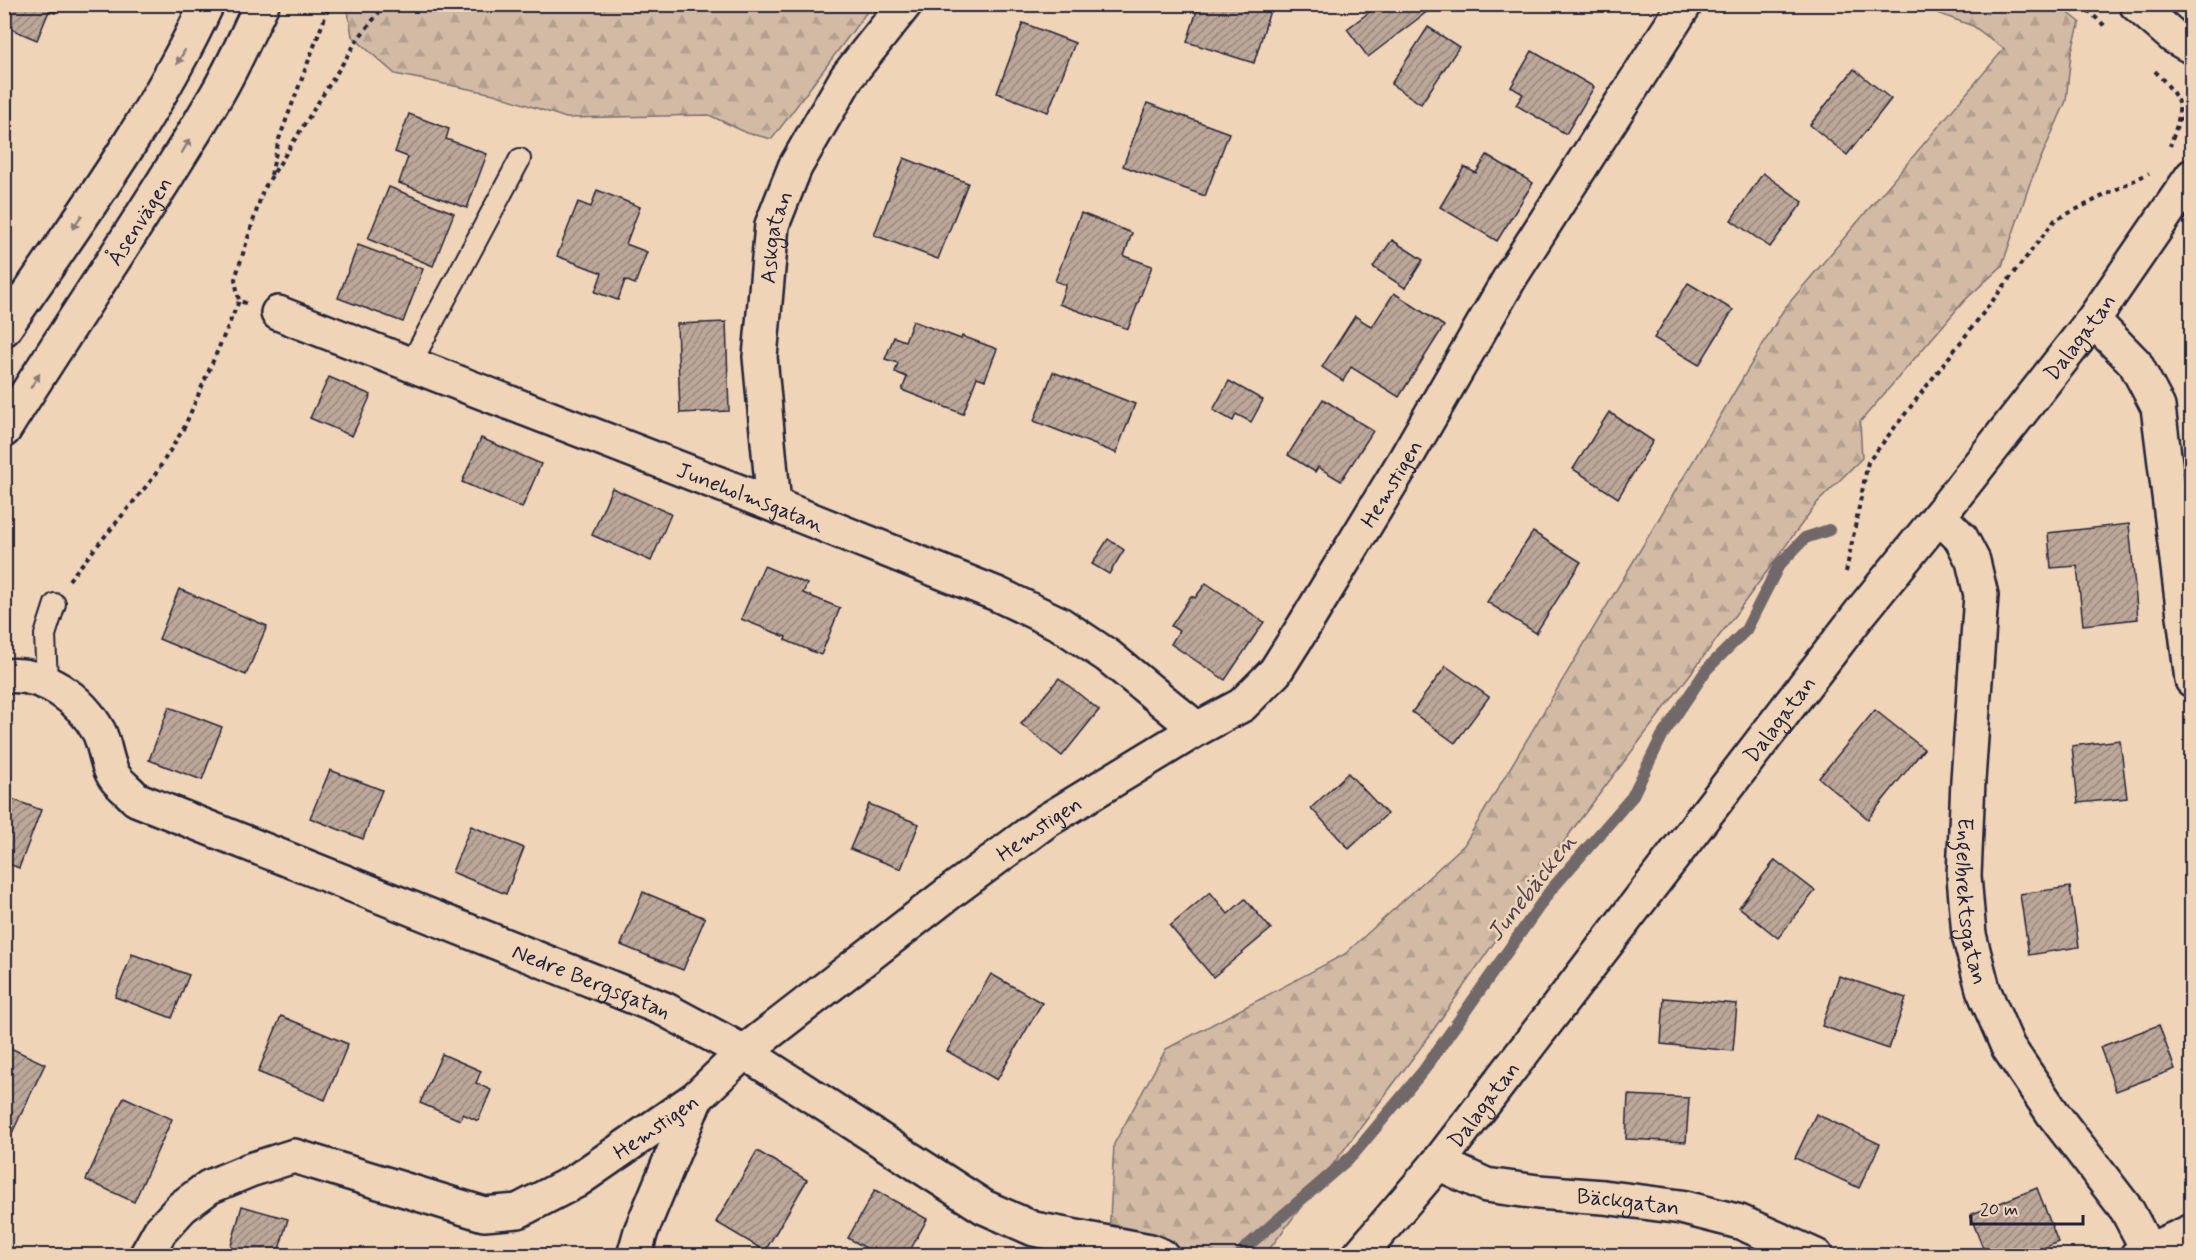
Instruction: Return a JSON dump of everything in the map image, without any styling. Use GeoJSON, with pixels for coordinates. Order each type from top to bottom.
{"type":"FeatureCollection","features":[{"type":"Feature","properties":{"kind":"street"},"geometry":{"type":"LineString","coordinates":[[4,329],[136,136],[193,35],[207,4]]}},
{"type":"Feature","properties":{"kind":"street","name":"Åsenvägen"},"geometry":{"type":"LineString","coordinates":[[4,430],[155,196],[218,92],[262,4]]}},
{"type":"Feature","properties":{"kind":"street","name":"Askgatan"},"geometry":{"type":"LineString","coordinates":[[774,505],[760,357],[772,225],[795,167],[847,77],[905,4]]}},
{"type":"Feature","properties":{"kind":"street","name":"Hemstigen"},"geometry":{"type":"LineString","coordinates":[[146,1256],[160,1231],[182,1207],[209,1187],[250,1170],[294,1156],[484,1214],[518,1210],[576,1181],[696,1098],[744,1052],[1046,821],[1197,729],[1242,705],[1275,672],[1406,459],[1511,276],[1685,4]]}},
{"type":"Feature","properties":{"kind":"street"},"geometry":{"type":"LineString","coordinates":[[2136,4],[2174,37],[2192,47]]}},
{"type":"Feature","properties":{"kind":"street","name":"Dalagatan"},"geometry":{"type":"LineString","coordinates":[[1359,1256],[1438,1163],[1861,612],[1940,516],[2093,320],[2192,176]]}},
{"type":"Feature","properties":{"kind":"street","name":"Juneholmsgatan"},"geometry":{"type":"LineString","coordinates":[[278,313],[411,363],[997,594],[1060,624],[1108,656],[1197,729]]}},
{"type":"Feature","properties":{"kind":"street"},"geometry":{"type":"LineString","coordinates":[[2093,320],[2135,363],[2158,407],[2192,680]]}},
{"type":"Feature","properties":{"kind":"street","name":"Engelbrektsgatan"},"geometry":{"type":"LineString","coordinates":[[1940,516],[1961,538],[1973,561],[1981,594],[1964,876],[1969,935],[1983,989],[2008,1047],[2054,1115],[2127,1210],[2142,1252]]}},
{"type":"Feature","properties":{"kind":"street","name":"Nedre Bergsgatan"},"geometry":{"type":"LineString","coordinates":[[4,676],[18,675],[47,683],[78,702],[99,732],[115,778],[136,799],[664,1009],[744,1052],[984,1207],[1034,1229],[1150,1251],[1162,1256]]}},
{"type":"Feature","properties":{"kind":"street"},"geometry":{"type":"LineString","coordinates":[[634,1256],[641,1231],[696,1098]]}},
{"type":"Feature","properties":{"kind":"street","name":"Bäckgatan"},"geometry":{"type":"LineString","coordinates":[[1438,1163],[1485,1185],[1681,1207],[1740,1222],[1816,1256]]}},
{"type":"Feature","properties":{"kind":"street"},"geometry":{"type":"LineString","coordinates":[[2142,1252],[2192,1231]]}},
{"type":"Feature","properties":{"kind":"lane"},"geometry":{"type":"LineString","coordinates":[[411,363],[520,159]]}},
{"type":"Feature","properties":{"kind":"lane"},"geometry":{"type":"LineString","coordinates":[[47,683],[45,635],[55,604]]}},
{"type":"Feature","properties":{"kind":"path"},"geometry":{"type":"LineString","coordinates":[[270,179],[279,138],[330,4]]}},
{"type":"Feature","properties":{"kind":"path"},"geometry":{"type":"LineString","coordinates":[[55,604],[61,590],[153,478],[184,428],[239,301],[235,279],[263,190],[360,36],[386,4]]}},
{"type":"Feature","properties":{"kind":"path"},"geometry":{"type":"LineString","coordinates":[[2152,67],[2176,93],[2180,118],[2170,147]]}},
{"type":"Feature","properties":{"kind":"path"},"geometry":{"type":"LineString","coordinates":[[2180,118],[2192,124]]}},
{"type":"Feature","properties":{"kind":"path"},"geometry":{"type":"LineString","coordinates":[[1845,577],[1869,462],[2055,220],[2151,172]]}},
{"type":"Feature","properties":{"kind":"path"},"geometry":{"type":"LineString","coordinates":[[239,301],[278,313]]}},
{"type":"Feature","properties":{"kind":"green space"},"geometry":{"type":"Polygon","coordinates":[[[347,4],[872,5],[772,139],[747,133],[709,115],[566,118],[494,94],[395,74],[352,36],[347,4]]]}},
{"type":"Feature","properties":{"kind":"green space"},"geometry":{"type":"Polygon","coordinates":[[[1915,5],[2058,5],[2080,22],[2071,53],[2066,101],[2030,183],[2002,266],[1965,300],[1860,422],[1862,458],[1817,503],[1573,829],[1427,1039],[1265,1255],[1108,1256],[1114,1144],[1166,1049],[1345,954],[1464,845],[1784,309],[2004,49],[1973,26],[1915,5]]]}},
{"type":"Feature","properties":{"kind":"building"},"geometry":{"type":"Polygon","coordinates":[[[4,4],[58,4],[55,13],[49,11],[37,40],[4,26],[4,4]]]}},
{"type":"Feature","properties":{"kind":"building"},"geometry":{"type":"Polygon","coordinates":[[[1199,4],[1272,4],[1254,63],[1187,42],[1199,4]]]}},
{"type":"Feature","properties":{"kind":"building"},"geometry":{"type":"Polygon","coordinates":[[[1380,4],[1437,4],[1368,57],[1347,29],[1380,4]]]}},
{"type":"Feature","properties":{"kind":"building"},"geometry":{"type":"Polygon","coordinates":[[[1023,23],[1075,43],[1048,112],[997,93],[1023,23]]]}},
{"type":"Feature","properties":{"kind":"building"},"geometry":{"type":"Polygon","coordinates":[[[1428,27],[1459,47],[1421,104],[1391,84],[1428,27]]]}},
{"type":"Feature","properties":{"kind":"building"},"geometry":{"type":"Polygon","coordinates":[[[1532,51],[1594,87],[1566,134],[1516,105],[1523,94],[1511,87],[1532,51]]]}},
{"type":"Feature","properties":{"kind":"building"},"geometry":{"type":"Polygon","coordinates":[[[1854,69],[1891,99],[1847,155],[1810,125],[1854,69]]]}},
{"type":"Feature","properties":{"kind":"building"},"geometry":{"type":"Polygon","coordinates":[[[1147,103],[1229,133],[1205,196],[1123,166],[1147,103]]]}},
{"type":"Feature","properties":{"kind":"building"},"geometry":{"type":"Polygon","coordinates":[[[409,114],[449,129],[446,139],[487,154],[467,208],[399,183],[408,157],[395,152],[409,114]]]}},
{"type":"Feature","properties":{"kind":"building"},"geometry":{"type":"Polygon","coordinates":[[[1487,155],[1533,183],[1497,241],[1440,207],[1464,167],[1476,173],[1487,155]]]}},
{"type":"Feature","properties":{"kind":"building"},"geometry":{"type":"Polygon","coordinates":[[[904,158],[968,183],[938,259],[874,235],[904,158]]]}},
{"type":"Feature","properties":{"kind":"building"},"geometry":{"type":"Polygon","coordinates":[[[1763,173],[1803,202],[1770,247],[1731,220],[1763,173]]]}},
{"type":"Feature","properties":{"kind":"building"},"geometry":{"type":"Polygon","coordinates":[[[389,187],[454,213],[433,266],[368,239],[389,187]]]}},
{"type":"Feature","properties":{"kind":"building"},"geometry":{"type":"Polygon","coordinates":[[[597,190],[640,207],[626,244],[647,252],[635,284],[625,280],[618,300],[595,292],[602,273],[557,256],[578,202],[591,207],[597,190]]]}},
{"type":"Feature","properties":{"kind":"building"},"geometry":{"type":"Polygon","coordinates":[[[1081,213],[1132,233],[1124,256],[1152,266],[1128,329],[1059,304],[1066,285],[1055,281],[1081,213]]]}},
{"type":"Feature","properties":{"kind":"building"},"geometry":{"type":"Polygon","coordinates":[[[1392,240],[1423,260],[1405,288],[1373,267],[1392,240]]]}},
{"type":"Feature","properties":{"kind":"building"},"geometry":{"type":"Polygon","coordinates":[[[358,245],[423,269],[403,322],[338,298],[358,245]]]}},
{"type":"Feature","properties":{"kind":"building"},"geometry":{"type":"Polygon","coordinates":[[[1688,283],[1733,310],[1699,365],[1654,338],[1688,283]]]}},
{"type":"Feature","properties":{"kind":"building"},"geometry":{"type":"Polygon","coordinates":[[[1394,293],[1444,326],[1399,397],[1351,367],[1343,381],[1322,367],[1355,316],[1372,327],[1394,293]]]}},
{"type":"Feature","properties":{"kind":"building"},"geometry":{"type":"Polygon","coordinates":[[[913,321],[961,339],[962,336],[997,349],[985,380],[977,377],[963,414],[902,390],[907,377],[895,372],[898,363],[885,359],[894,337],[905,341],[913,321]]]}},
{"type":"Feature","properties":{"kind":"building"},"geometry":{"type":"Polygon","coordinates":[[[726,322],[729,411],[680,413],[677,324],[726,322]]]}},
{"type":"Feature","properties":{"kind":"building"},"geometry":{"type":"Polygon","coordinates":[[[1053,372],[1135,404],[1116,453],[1034,421],[1053,372]]]}},
{"type":"Feature","properties":{"kind":"building"},"geometry":{"type":"Polygon","coordinates":[[[329,377],[371,395],[352,436],[310,418],[329,377]]]}},
{"type":"Feature","properties":{"kind":"building"},"geometry":{"type":"Polygon","coordinates":[[[1229,381],[1263,400],[1251,422],[1236,414],[1233,421],[1213,410],[1229,381]]]}},
{"type":"Feature","properties":{"kind":"building"},"geometry":{"type":"Polygon","coordinates":[[[1323,399],[1373,431],[1341,481],[1318,467],[1315,472],[1288,455],[1323,399]]]}},
{"type":"Feature","properties":{"kind":"building"},"geometry":{"type":"Polygon","coordinates":[[[1609,412],[1653,441],[1618,498],[1573,469],[1609,412]]]}},
{"type":"Feature","properties":{"kind":"building"},"geometry":{"type":"Polygon","coordinates":[[[481,438],[541,464],[522,508],[462,482],[481,438]]]}},
{"type":"Feature","properties":{"kind":"building"},"geometry":{"type":"Polygon","coordinates":[[[612,488],[671,514],[651,561],[592,535],[612,488]]]}},
{"type":"Feature","properties":{"kind":"building"},"geometry":{"type":"Polygon","coordinates":[[[2129,524],[2138,619],[2083,625],[2077,566],[2051,568],[2048,533],[2129,524]]]}},
{"type":"Feature","properties":{"kind":"building"},"geometry":{"type":"Polygon","coordinates":[[[1533,532],[1581,562],[1536,633],[1487,602],[1533,532]]]}},
{"type":"Feature","properties":{"kind":"building"},"geometry":{"type":"Polygon","coordinates":[[[1108,539],[1124,550],[1109,574],[1092,564],[1108,539]]]}},
{"type":"Feature","properties":{"kind":"building"},"geometry":{"type":"Polygon","coordinates":[[[764,566],[807,584],[803,593],[840,608],[821,655],[785,640],[786,637],[741,619],[764,566]]]}},
{"type":"Feature","properties":{"kind":"building"},"geometry":{"type":"Polygon","coordinates":[[[1206,583],[1264,622],[1225,680],[1171,644],[1179,631],[1171,626],[1191,596],[1195,598],[1206,583]]]}},
{"type":"Feature","properties":{"kind":"building"},"geometry":{"type":"Polygon","coordinates":[[[179,589],[267,626],[246,675],[159,639],[179,589]]]}},
{"type":"Feature","properties":{"kind":"building"},"geometry":{"type":"Polygon","coordinates":[[[1446,666],[1489,697],[1455,743],[1412,712],[1446,666]]]}},
{"type":"Feature","properties":{"kind":"building"},"geometry":{"type":"Polygon","coordinates":[[[1059,678],[1099,710],[1062,756],[1021,724],[1059,678]]]}},
{"type":"Feature","properties":{"kind":"building"},"geometry":{"type":"Polygon","coordinates":[[[169,707],[222,727],[202,780],[149,760],[169,707]]]}},
{"type":"Feature","properties":{"kind":"building"},"geometry":{"type":"Polygon","coordinates":[[[1875,710],[1924,749],[1868,819],[1819,778],[1875,710]]]}},
{"type":"Feature","properties":{"kind":"building"},"geometry":{"type":"Polygon","coordinates":[[[2120,740],[2127,798],[2078,803],[2072,746],[2120,740]]]}},
{"type":"Feature","properties":{"kind":"building"},"geometry":{"type":"Polygon","coordinates":[[[330,770],[382,790],[363,839],[310,818],[330,770]]]}},
{"type":"Feature","properties":{"kind":"building"},"geometry":{"type":"Polygon","coordinates":[[[1348,773],[1387,814],[1349,849],[1311,808],[1348,773]]]}},
{"type":"Feature","properties":{"kind":"building"},"geometry":{"type":"Polygon","coordinates":[[[4,796],[41,810],[19,868],[4,862],[4,796]]]}},
{"type":"Feature","properties":{"kind":"building"},"geometry":{"type":"Polygon","coordinates":[[[869,804],[919,824],[901,869],[850,849],[869,804]]]}},
{"type":"Feature","properties":{"kind":"building"},"geometry":{"type":"Polygon","coordinates":[[[471,826],[524,848],[506,894],[452,872],[471,826]]]}},
{"type":"Feature","properties":{"kind":"building"},"geometry":{"type":"Polygon","coordinates":[[[1775,860],[1815,891],[1778,938],[1739,907],[1775,860]]]}},
{"type":"Feature","properties":{"kind":"building"},"geometry":{"type":"Polygon","coordinates":[[[2070,887],[2079,947],[2029,955],[2020,894],[2070,887]]]}},
{"type":"Feature","properties":{"kind":"building"},"geometry":{"type":"Polygon","coordinates":[[[643,892],[705,918],[683,970],[621,945],[643,892]]]}},
{"type":"Feature","properties":{"kind":"building"},"geometry":{"type":"Polygon","coordinates":[[[1210,892],[1228,914],[1245,899],[1271,929],[1213,977],[1170,926],[1210,892]]]}},
{"type":"Feature","properties":{"kind":"building"},"geometry":{"type":"Polygon","coordinates":[[[132,954],[189,975],[172,1018],[115,997],[132,954]]]}},
{"type":"Feature","properties":{"kind":"building"},"geometry":{"type":"Polygon","coordinates":[[[991,974],[1042,1003],[997,1080],[947,1051],[991,974]]]}},
{"type":"Feature","properties":{"kind":"building"},"geometry":{"type":"Polygon","coordinates":[[[1839,976],[1906,998],[1889,1049],[1822,1026],[1839,976]]]}},
{"type":"Feature","properties":{"kind":"building"},"geometry":{"type":"Polygon","coordinates":[[[1664,998],[1737,1004],[1733,1051],[1661,1044],[1664,998]]]}},
{"type":"Feature","properties":{"kind":"building"},"geometry":{"type":"Polygon","coordinates":[[[281,1016],[348,1044],[325,1100],[258,1072],[281,1016]]]}},
{"type":"Feature","properties":{"kind":"building"},"geometry":{"type":"Polygon","coordinates":[[[2159,1025],[2175,1069],[2116,1091],[2100,1047],[2159,1025]]]}},
{"type":"Feature","properties":{"kind":"building"},"geometry":{"type":"Polygon","coordinates":[[[4,1045],[45,1064],[11,1135],[4,1132],[4,1045]]]}},
{"type":"Feature","properties":{"kind":"building"},"geometry":{"type":"Polygon","coordinates":[[[442,1054],[481,1071],[476,1083],[491,1090],[478,1121],[463,1114],[460,1120],[420,1103],[442,1054]]]}},
{"type":"Feature","properties":{"kind":"building"},"geometry":{"type":"Polygon","coordinates":[[[1628,1095],[1689,1098],[1686,1142],[1626,1139],[1628,1095]]]}},
{"type":"Feature","properties":{"kind":"building"},"geometry":{"type":"Polygon","coordinates":[[[124,1097],[172,1119],[134,1202],[86,1180],[124,1097]]]}},
{"type":"Feature","properties":{"kind":"building"},"geometry":{"type":"Polygon","coordinates":[[[1816,1114],[1880,1144],[1859,1188],[1795,1158],[1816,1114]]]}},
{"type":"Feature","properties":{"kind":"building"},"geometry":{"type":"Polygon","coordinates":[[[757,1151],[807,1180],[765,1251],[716,1222],[757,1151]]]}},
{"type":"Feature","properties":{"kind":"building"},"geometry":{"type":"Polygon","coordinates":[[[2037,1188],[2058,1242],[2023,1256],[1986,1256],[1970,1215],[2037,1188]]]}},
{"type":"Feature","properties":{"kind":"building"},"geometry":{"type":"Polygon","coordinates":[[[875,1190],[927,1219],[907,1256],[880,1256],[848,1238],[875,1190]]]}},
{"type":"Feature","properties":{"kind":"building"},"geometry":{"type":"Polygon","coordinates":[[[242,1206],[288,1219],[277,1256],[228,1256],[242,1206]]]}},
{"type":"Feature","properties":{"kind":"waterway","name":"Junebäcken"},"geometry":{"type":"LineString","coordinates":[[1239,1256],[1245,1248],[1353,1155],[1424,1070],[1550,891],[1632,797],[1662,736],[1707,669],[1746,630],[1779,565],[1805,538],[1829,530]]}}]}
